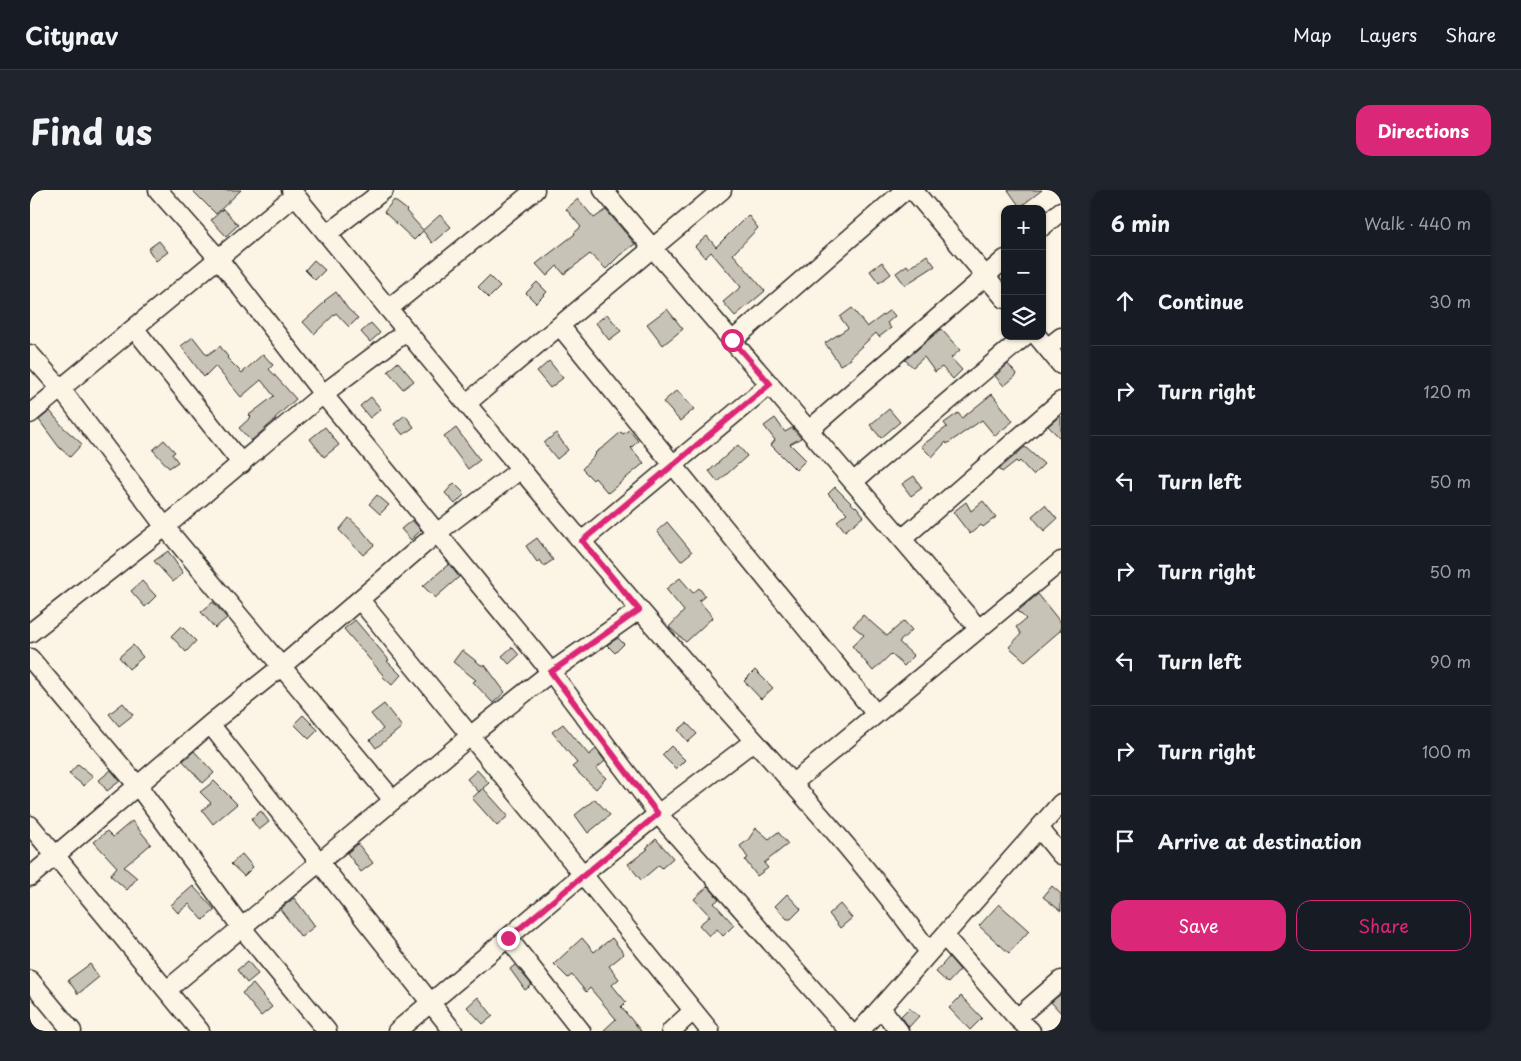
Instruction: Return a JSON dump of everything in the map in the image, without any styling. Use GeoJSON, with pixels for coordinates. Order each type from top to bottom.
{"type":"FeatureCollection","features":[{"type":"Feature","properties":{"kind":"street"},"geometry":{"type":"LineString","coordinates":[[158,190],[218,258],[323,394],[551,672],[658,814],[850,1031]]}},
{"type":"Feature","properties":{"kind":"street"},"geometry":{"type":"LineString","coordinates":[[327,234],[384,190]]}},
{"type":"Feature","properties":{"kind":"street"},"geometry":{"type":"LineString","coordinates":[[388,309],[534,190]]}},
{"type":"Feature","properties":{"kind":"street"},"geometry":{"type":"LineString","coordinates":[[604,190],[979,629]]}},
{"type":"Feature","properties":{"kind":"street"},"geometry":{"type":"LineString","coordinates":[[467,403],[722,190]]}},
{"type":"Feature","properties":{"kind":"street"},"geometry":{"type":"LineString","coordinates":[[732,340],[905,190]]}},
{"type":"Feature","properties":{"kind":"street"},"geometry":{"type":"LineString","coordinates":[[913,190],[1002,295]]}},
{"type":"Feature","properties":{"kind":"street"},"geometry":{"type":"LineString","coordinates":[[30,414],[218,258],[293,192],[639,610],[855,855],[899,909],[929,952]]}},
{"type":"Feature","properties":{"kind":"street"},"geometry":{"type":"LineString","coordinates":[[1046,224],[1061,211]]}},
{"type":"Feature","properties":{"kind":"street"},"geometry":{"type":"LineString","coordinates":[[809,430],[1001,262]]}},
{"type":"Feature","properties":{"kind":"street"},"geometry":{"type":"LineString","coordinates":[[560,326],[876,714]]}},
{"type":"Feature","properties":{"kind":"street"},"geometry":{"type":"LineString","coordinates":[[134,328],[242,464]]}},
{"type":"Feature","properties":{"kind":"street"},"geometry":{"type":"LineString","coordinates":[[30,633],[165,527],[323,394],[407,331]]}},
{"type":"Feature","properties":{"kind":"street"},"geometry":{"type":"LineString","coordinates":[[1061,337],[1042,342],[1061,365]]}},
{"type":"Feature","properties":{"kind":"street"},"geometry":{"type":"LineString","coordinates":[[853,482],[1020,340]]}},
{"type":"Feature","properties":{"kind":"street"},"geometry":{"type":"LineString","coordinates":[[30,354],[61,389],[165,527],[393,800]]}},
{"type":"Feature","properties":{"kind":"street"},"geometry":{"type":"LineString","coordinates":[[582,541],[770,384]]}},
{"type":"Feature","properties":{"kind":"street"},"geometry":{"type":"LineString","coordinates":[[902,539],[1061,401]]}},
{"type":"Feature","properties":{"kind":"street"},"geometry":{"type":"LineString","coordinates":[[30,877],[210,724],[281,667],[438,532],[521,469]]}},
{"type":"Feature","properties":{"kind":"street"},"geometry":{"type":"LineString","coordinates":[[792,784],[1061,561]]}},
{"type":"Feature","properties":{"kind":"street"},"geometry":{"type":"LineString","coordinates":[[360,600],[710,1031]]}},
{"type":"Feature","properties":{"kind":"street"},"geometry":{"type":"LineString","coordinates":[[167,990],[470,736],[551,672],[639,610]]}},
{"type":"Feature","properties":{"kind":"street"},"geometry":{"type":"LineString","coordinates":[[30,658],[138,786],[241,927],[327,1031]]}},
{"type":"Feature","properties":{"kind":"street"},"geometry":{"type":"LineString","coordinates":[[210,724],[453,1031]]}},
{"type":"Feature","properties":{"kind":"street"},"geometry":{"type":"LineString","coordinates":[[397,1031],[582,875],[754,741]]}},
{"type":"Feature","properties":{"kind":"street"},"geometry":{"type":"LineString","coordinates":[[860,1031],[1061,803]]}},
{"type":"Feature","properties":{"kind":"street"},"geometry":{"type":"LineString","coordinates":[[30,825],[200,1031]]}},
{"type":"Feature","properties":{"kind":"street"},"geometry":{"type":"LineString","coordinates":[[1039,828],[1061,855]]}},
{"type":"Feature","properties":{"kind":"street"},"geometry":{"type":"LineString","coordinates":[[944,936],[1017,1018],[1031,1031]]}},
{"type":"Feature","properties":{"kind":"street"},"geometry":{"type":"LineString","coordinates":[[508,938],[581,1031]]}},
{"type":"Feature","properties":{"kind":"street"},"geometry":{"type":"LineString","coordinates":[[30,980],[72,1031]]}},
{"type":"Feature","properties":{"kind":"street"},"geometry":{"type":"LineString","coordinates":[[1017,1018],[1061,980]]}},
{"type":"Feature","properties":{"kind":"street"},"geometry":{"type":"LineString","coordinates":[[881,1008],[899,1031]]}},
{"type":"Feature","properties":{"kind":"street"},"geometry":{"type":"LineString","coordinates":[[671,1031],[693,1011]]}},
{"type":"Feature","properties":{"kind":"building"},"geometry":{"type":"Polygon","coordinates":[[[192,190],[241,190],[216,214],[192,190]]]}},
{"type":"Feature","properties":{"kind":"building"},"geometry":{"type":"Polygon","coordinates":[[[1008,190],[1042,190],[1023,205],[1019,205],[1008,190]]]}},
{"type":"Feature","properties":{"kind":"building"},"geometry":{"type":"Polygon","coordinates":[[[578,199],[594,218],[606,210],[635,244],[606,269],[590,254],[564,274],[557,266],[547,276],[536,264],[575,234],[581,227],[566,209],[578,199]]]}},
{"type":"Feature","properties":{"kind":"building"},"geometry":{"type":"Polygon","coordinates":[[[394,200],[407,210],[423,230],[440,215],[451,227],[432,243],[423,231],[414,240],[384,212],[394,200]]]}},
{"type":"Feature","properties":{"kind":"building"},"geometry":{"type":"Polygon","coordinates":[[[223,209],[238,225],[226,236],[211,220],[223,209]]]}},
{"type":"Feature","properties":{"kind":"building"},"geometry":{"type":"Polygon","coordinates":[[[748,215],[758,228],[733,254],[765,291],[735,316],[723,302],[741,287],[711,252],[705,258],[695,246],[707,236],[716,247],[748,215]]]}},
{"type":"Feature","properties":{"kind":"building"},"geometry":{"type":"Polygon","coordinates":[[[159,241],[168,252],[156,261],[148,249],[159,241]]]}},
{"type":"Feature","properties":{"kind":"building"},"geometry":{"type":"Polygon","coordinates":[[[927,255],[935,266],[905,285],[896,273],[907,265],[909,268],[927,255]]]}},
{"type":"Feature","properties":{"kind":"building"},"geometry":{"type":"Polygon","coordinates":[[[314,260],[325,270],[315,280],[305,270],[314,260]]]}},
{"type":"Feature","properties":{"kind":"building"},"geometry":{"type":"Polygon","coordinates":[[[882,262],[891,274],[879,283],[870,271],[882,262]]]}},
{"type":"Feature","properties":{"kind":"building"},"geometry":{"type":"Polygon","coordinates":[[[489,276],[500,287],[489,298],[478,287],[489,276]]]}},
{"type":"Feature","properties":{"kind":"building"},"geometry":{"type":"Polygon","coordinates":[[[537,282],[547,292],[536,303],[526,293],[537,282]]]}},
{"type":"Feature","properties":{"kind":"building"},"geometry":{"type":"Polygon","coordinates":[[[336,292],[348,309],[358,318],[349,327],[336,313],[314,334],[303,322],[336,292]]]}},
{"type":"Feature","properties":{"kind":"building"},"geometry":{"type":"Polygon","coordinates":[[[852,308],[867,327],[890,310],[895,316],[887,323],[891,328],[879,337],[876,333],[850,357],[851,359],[840,365],[825,343],[848,328],[840,317],[852,308]]]}},
{"type":"Feature","properties":{"kind":"building"},"geometry":{"type":"Polygon","coordinates":[[[667,309],[683,329],[663,345],[647,324],[667,309]]]}},
{"type":"Feature","properties":{"kind":"building"},"geometry":{"type":"Polygon","coordinates":[[[607,314],[621,331],[609,340],[596,323],[607,314]]]}},
{"type":"Feature","properties":{"kind":"building"},"geometry":{"type":"Polygon","coordinates":[[[371,323],[380,333],[370,342],[361,332],[371,323]]]}},
{"type":"Feature","properties":{"kind":"building"},"geometry":{"type":"Polygon","coordinates":[[[941,329],[960,350],[951,358],[962,370],[953,379],[942,367],[935,372],[924,357],[913,367],[905,360],[941,329]]]}},
{"type":"Feature","properties":{"kind":"building"},"geometry":{"type":"Polygon","coordinates":[[[193,337],[207,355],[220,346],[227,358],[242,373],[263,354],[273,365],[269,369],[296,399],[251,441],[239,428],[251,417],[249,415],[274,396],[261,380],[241,397],[215,366],[204,377],[181,346],[193,337]]]}},
{"type":"Feature","properties":{"kind":"building"},"geometry":{"type":"Polygon","coordinates":[[[549,361],[563,378],[550,388],[537,372],[549,361]]]}},
{"type":"Feature","properties":{"kind":"building"},"geometry":{"type":"Polygon","coordinates":[[[398,362],[414,381],[403,389],[388,371],[398,362]]]}},
{"type":"Feature","properties":{"kind":"building"},"geometry":{"type":"Polygon","coordinates":[[[1008,364],[1017,375],[1004,386],[995,376],[1008,364]]]}},
{"type":"Feature","properties":{"kind":"building"},"geometry":{"type":"Polygon","coordinates":[[[677,390],[694,409],[680,421],[663,402],[677,390]]]}},
{"type":"Feature","properties":{"kind":"building"},"geometry":{"type":"Polygon","coordinates":[[[992,394],[1013,421],[995,436],[982,420],[947,444],[946,442],[932,457],[921,446],[947,427],[944,423],[958,413],[962,418],[992,394]]]}},
{"type":"Feature","properties":{"kind":"building"},"geometry":{"type":"Polygon","coordinates":[[[371,397],[381,409],[370,418],[360,406],[371,397]]]}},
{"type":"Feature","properties":{"kind":"building"},"geometry":{"type":"Polygon","coordinates":[[[889,409],[900,422],[881,438],[870,425],[889,409]]]}},
{"type":"Feature","properties":{"kind":"building"},"geometry":{"type":"Polygon","coordinates":[[[50,411],[64,428],[82,444],[70,457],[59,447],[39,420],[50,411]]]}},
{"type":"Feature","properties":{"kind":"building"},"geometry":{"type":"Polygon","coordinates":[[[405,415],[414,427],[403,435],[394,424],[405,415]]]}},
{"type":"Feature","properties":{"kind":"building"},"geometry":{"type":"Polygon","coordinates":[[[1061,416],[1061,439],[1048,426],[1061,416]]]}},
{"type":"Feature","properties":{"kind":"building"},"geometry":{"type":"Polygon","coordinates":[[[775,418],[785,432],[792,428],[801,438],[790,444],[806,460],[796,470],[771,445],[775,440],[764,426],[775,418]]]}},
{"type":"Feature","properties":{"kind":"building"},"geometry":{"type":"Polygon","coordinates":[[[325,427],[339,445],[324,457],[310,439],[325,427]]]}},
{"type":"Feature","properties":{"kind":"building"},"geometry":{"type":"Polygon","coordinates":[[[456,428],[480,460],[468,469],[444,437],[456,428]]]}},
{"type":"Feature","properties":{"kind":"building"},"geometry":{"type":"Polygon","coordinates":[[[629,430],[638,441],[631,448],[644,463],[608,493],[595,478],[593,480],[582,469],[595,453],[621,432],[623,434],[629,430]]]}},
{"type":"Feature","properties":{"kind":"building"},"geometry":{"type":"Polygon","coordinates":[[[556,433],[568,450],[557,459],[544,443],[556,433]]]}},
{"type":"Feature","properties":{"kind":"building"},"geometry":{"type":"Polygon","coordinates":[[[164,440],[175,452],[172,454],[178,462],[169,468],[153,450],[164,440]]]}},
{"type":"Feature","properties":{"kind":"building"},"geometry":{"type":"Polygon","coordinates":[[[738,445],[747,456],[718,482],[709,471],[738,445]]]}},
{"type":"Feature","properties":{"kind":"building"},"geometry":{"type":"Polygon","coordinates":[[[1025,447],[1044,464],[1033,475],[1020,461],[1018,463],[1016,461],[1002,472],[999,469],[1025,447]]]}},
{"type":"Feature","properties":{"kind":"building"},"geometry":{"type":"Polygon","coordinates":[[[914,476],[922,488],[911,496],[902,484],[914,476]]]}},
{"type":"Feature","properties":{"kind":"building"},"geometry":{"type":"Polygon","coordinates":[[[454,483],[465,494],[455,504],[445,493],[454,483]]]}},
{"type":"Feature","properties":{"kind":"building"},"geometry":{"type":"Polygon","coordinates":[[[835,487],[864,516],[845,531],[837,521],[847,513],[828,494],[835,487]]]}},
{"type":"Feature","properties":{"kind":"building"},"geometry":{"type":"Polygon","coordinates":[[[377,495],[389,505],[380,514],[369,504],[377,495]]]}},
{"type":"Feature","properties":{"kind":"building"},"geometry":{"type":"Polygon","coordinates":[[[983,501],[996,517],[983,527],[981,525],[970,534],[953,512],[966,502],[971,511],[983,501]]]}},
{"type":"Feature","properties":{"kind":"building"},"geometry":{"type":"Polygon","coordinates":[[[1045,505],[1057,519],[1044,531],[1032,516],[1045,505]]]}},
{"type":"Feature","properties":{"kind":"building"},"geometry":{"type":"Polygon","coordinates":[[[349,518],[374,545],[363,555],[339,530],[349,518]]]}},
{"type":"Feature","properties":{"kind":"building"},"geometry":{"type":"Polygon","coordinates":[[[412,520],[421,530],[411,540],[401,529],[412,520]]]}},
{"type":"Feature","properties":{"kind":"building"},"geometry":{"type":"Polygon","coordinates":[[[667,522],[692,552],[681,561],[657,531],[667,522]]]}},
{"type":"Feature","properties":{"kind":"building"},"geometry":{"type":"Polygon","coordinates":[[[537,538],[553,560],[544,566],[540,560],[537,562],[526,546],[537,538]]]}},
{"type":"Feature","properties":{"kind":"building"},"geometry":{"type":"Polygon","coordinates":[[[168,551],[183,573],[173,582],[154,561],[168,551]]]}},
{"type":"Feature","properties":{"kind":"building"},"geometry":{"type":"Polygon","coordinates":[[[449,564],[459,577],[435,598],[423,586],[449,564]]]}},
{"type":"Feature","properties":{"kind":"building"},"geometry":{"type":"Polygon","coordinates":[[[680,578],[693,593],[699,588],[705,596],[699,601],[713,617],[686,642],[669,627],[684,611],[666,589],[680,578]]]}},
{"type":"Feature","properties":{"kind":"building"},"geometry":{"type":"Polygon","coordinates":[[[142,581],[156,596],[145,607],[131,591],[142,581]]]}},
{"type":"Feature","properties":{"kind":"building"},"geometry":{"type":"Polygon","coordinates":[[[1038,594],[1061,623],[1061,630],[1025,661],[1009,647],[1021,634],[1016,627],[1026,619],[1018,611],[1038,594]]]}},
{"type":"Feature","properties":{"kind":"building"},"geometry":{"type":"Polygon","coordinates":[[[213,602],[227,618],[215,628],[201,612],[213,602]]]}},
{"type":"Feature","properties":{"kind":"building"},"geometry":{"type":"Polygon","coordinates":[[[863,615],[887,636],[904,621],[912,630],[899,642],[914,656],[904,666],[891,654],[873,671],[852,646],[864,635],[853,626],[863,615]]]}},
{"type":"Feature","properties":{"kind":"building"},"geometry":{"type":"Polygon","coordinates":[[[355,620],[389,660],[387,661],[401,675],[392,685],[382,676],[344,629],[355,620]]]}},
{"type":"Feature","properties":{"kind":"building"},"geometry":{"type":"Polygon","coordinates":[[[181,626],[196,641],[186,652],[171,636],[181,626]]]}},
{"type":"Feature","properties":{"kind":"building"},"geometry":{"type":"Polygon","coordinates":[[[618,638],[624,644],[615,653],[607,645],[618,638]]]}},
{"type":"Feature","properties":{"kind":"building"},"geometry":{"type":"Polygon","coordinates":[[[133,645],[143,657],[129,669],[119,657],[133,645]]]}},
{"type":"Feature","properties":{"kind":"building"},"geometry":{"type":"Polygon","coordinates":[[[512,647],[519,655],[509,664],[502,656],[512,647]]]}},
{"type":"Feature","properties":{"kind":"building"},"geometry":{"type":"Polygon","coordinates":[[[462,650],[481,665],[485,665],[505,692],[493,703],[473,682],[476,680],[453,662],[462,650]]]}},
{"type":"Feature","properties":{"kind":"building"},"geometry":{"type":"Polygon","coordinates":[[[755,670],[773,688],[761,699],[744,681],[755,670]]]}},
{"type":"Feature","properties":{"kind":"building"},"geometry":{"type":"Polygon","coordinates":[[[123,703],[133,715],[119,726],[109,714],[123,703]]]}},
{"type":"Feature","properties":{"kind":"building"},"geometry":{"type":"Polygon","coordinates":[[[384,704],[402,727],[376,748],[370,740],[383,729],[371,714],[384,704]]]}},
{"type":"Feature","properties":{"kind":"building"},"geometry":{"type":"Polygon","coordinates":[[[303,715],[318,730],[309,739],[294,724],[303,715]]]}},
{"type":"Feature","properties":{"kind":"building"},"geometry":{"type":"Polygon","coordinates":[[[687,723],[697,734],[688,742],[678,730],[687,723]]]}},
{"type":"Feature","properties":{"kind":"building"},"geometry":{"type":"Polygon","coordinates":[[[563,724],[589,755],[596,749],[605,761],[596,769],[606,778],[596,789],[572,767],[577,763],[552,732],[563,724]]]}},
{"type":"Feature","properties":{"kind":"building"},"geometry":{"type":"Polygon","coordinates":[[[671,746],[685,760],[676,769],[662,755],[671,746]]]}},
{"type":"Feature","properties":{"kind":"building"},"geometry":{"type":"Polygon","coordinates":[[[194,751],[214,773],[203,783],[183,761],[194,751]]]}},
{"type":"Feature","properties":{"kind":"building"},"geometry":{"type":"Polygon","coordinates":[[[78,764],[93,776],[84,786],[69,774],[78,764]]]}},
{"type":"Feature","properties":{"kind":"building"},"geometry":{"type":"Polygon","coordinates":[[[111,770],[120,781],[107,791],[99,780],[111,770]]]}},
{"type":"Feature","properties":{"kind":"building"},"geometry":{"type":"Polygon","coordinates":[[[477,770],[489,783],[483,788],[508,816],[497,826],[472,798],[479,792],[467,779],[477,770]]]}},
{"type":"Feature","properties":{"kind":"building"},"geometry":{"type":"Polygon","coordinates":[[[214,781],[237,804],[213,824],[202,810],[211,803],[200,792],[214,781]]]}},
{"type":"Feature","properties":{"kind":"building"},"geometry":{"type":"Polygon","coordinates":[[[595,799],[610,815],[588,833],[575,815],[595,799]]]}},
{"type":"Feature","properties":{"kind":"building"},"geometry":{"type":"Polygon","coordinates":[[[261,811],[269,822],[259,830],[251,819],[261,811]]]}},
{"type":"Feature","properties":{"kind":"building"},"geometry":{"type":"Polygon","coordinates":[[[132,821],[151,844],[124,867],[137,878],[127,890],[110,875],[117,867],[94,842],[107,831],[113,837],[132,821]]]}},
{"type":"Feature","properties":{"kind":"building"},"geometry":{"type":"Polygon","coordinates":[[[756,828],[769,839],[778,832],[788,844],[764,863],[768,868],[757,876],[745,860],[748,858],[740,846],[748,840],[756,828]]]}},
{"type":"Feature","properties":{"kind":"building"},"geometry":{"type":"Polygon","coordinates":[[[656,839],[673,858],[662,868],[659,865],[641,880],[628,864],[648,849],[646,848],[656,839]]]}},
{"type":"Feature","properties":{"kind":"building"},"geometry":{"type":"Polygon","coordinates":[[[358,844],[373,863],[361,872],[347,853],[358,844]]]}},
{"type":"Feature","properties":{"kind":"building"},"geometry":{"type":"Polygon","coordinates":[[[242,854],[253,867],[244,876],[231,864],[242,854]]]}},
{"type":"Feature","properties":{"kind":"building"},"geometry":{"type":"Polygon","coordinates":[[[193,886],[215,910],[203,920],[189,904],[178,913],[171,905],[193,886]]]}},
{"type":"Feature","properties":{"kind":"building"},"geometry":{"type":"Polygon","coordinates":[[[708,886],[719,899],[714,903],[734,925],[723,936],[717,929],[709,936],[699,925],[710,916],[694,899],[708,886]]]}},
{"type":"Feature","properties":{"kind":"building"},"geometry":{"type":"Polygon","coordinates":[[[1052,886],[1061,894],[1061,911],[1043,897],[1052,886]]]}},
{"type":"Feature","properties":{"kind":"building"},"geometry":{"type":"Polygon","coordinates":[[[787,894],[801,909],[791,919],[787,919],[775,906],[787,894]]]}},
{"type":"Feature","properties":{"kind":"building"},"geometry":{"type":"Polygon","coordinates":[[[294,898],[315,926],[301,937],[280,909],[294,898]]]}},
{"type":"Feature","properties":{"kind":"building"},"geometry":{"type":"Polygon","coordinates":[[[840,904],[852,918],[840,928],[829,914],[840,904]]]}},
{"type":"Feature","properties":{"kind":"building"},"geometry":{"type":"Polygon","coordinates":[[[999,904],[1029,931],[1009,953],[979,926],[999,904]]]}},
{"type":"Feature","properties":{"kind":"building"},"geometry":{"type":"Polygon","coordinates":[[[582,938],[594,952],[612,938],[624,954],[609,966],[619,979],[612,985],[626,1002],[621,1007],[641,1031],[603,1031],[616,1019],[590,988],[586,992],[572,975],[568,978],[554,964],[582,938]]]}},
{"type":"Feature","properties":{"kind":"building"},"geometry":{"type":"Polygon","coordinates":[[[949,957],[960,970],[948,983],[936,972],[949,957]]]}},
{"type":"Feature","properties":{"kind":"building"},"geometry":{"type":"Polygon","coordinates":[[[248,961],[258,974],[247,983],[237,970],[248,961]]]}},
{"type":"Feature","properties":{"kind":"building"},"geometry":{"type":"Polygon","coordinates":[[[90,964],[99,977],[78,994],[68,980],[90,964]]]}},
{"type":"Feature","properties":{"kind":"building"},"geometry":{"type":"Polygon","coordinates":[[[515,965],[532,985],[525,990],[510,969],[515,965]]]}},
{"type":"Feature","properties":{"kind":"building"},"geometry":{"type":"Polygon","coordinates":[[[253,984],[272,1007],[261,1016],[242,993],[253,984]]]}},
{"type":"Feature","properties":{"kind":"building"},"geometry":{"type":"Polygon","coordinates":[[[1061,994],[1061,1013],[1051,1002],[1061,994]]]}},
{"type":"Feature","properties":{"kind":"building"},"geometry":{"type":"Polygon","coordinates":[[[961,996],[982,1018],[970,1030],[949,1008],[961,996]]]}},
{"type":"Feature","properties":{"kind":"building"},"geometry":{"type":"Polygon","coordinates":[[[478,997],[493,1016],[483,1024],[467,1007],[478,997]]]}},
{"type":"Feature","properties":{"kind":"building"},"geometry":{"type":"Polygon","coordinates":[[[909,1008],[919,1016],[909,1027],[901,1016],[909,1008]]]}},
{"type":"Feature","properties":{"kind":"route"},"geometry":{"type":"LineString","coordinates":[[508,938],[658,814],[551,672],[639,610],[582,541],[770,384],[732,340]]}}]}
